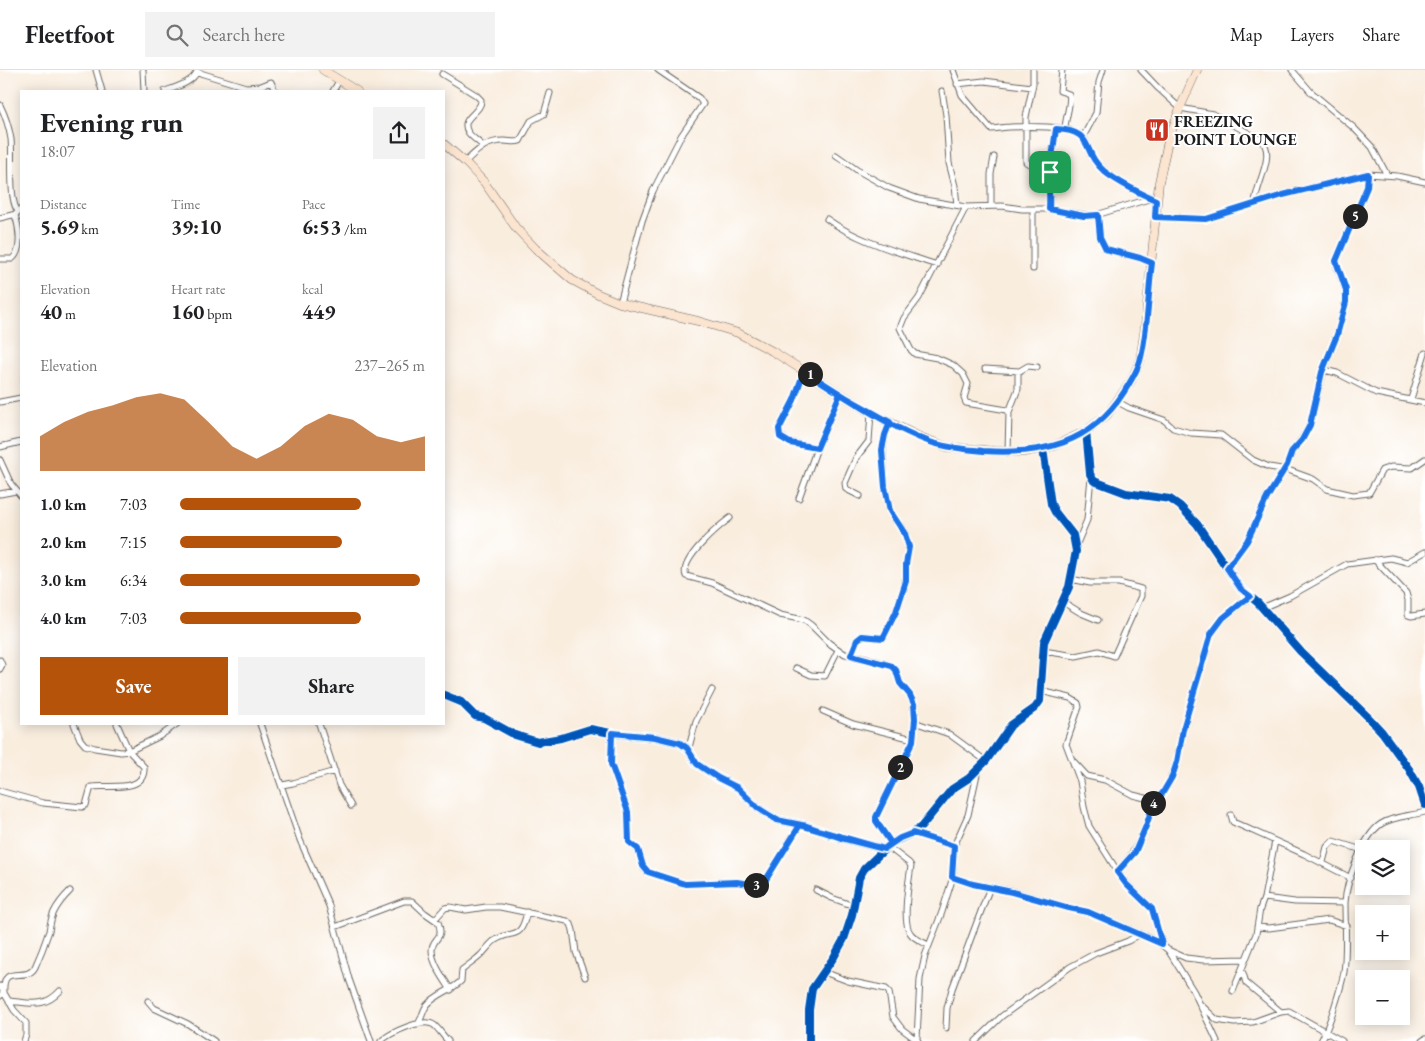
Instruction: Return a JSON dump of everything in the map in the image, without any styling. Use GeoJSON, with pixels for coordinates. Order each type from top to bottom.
{"type":"FeatureCollection","features":[{"type":"Feature","properties":{"kind":"main road"},"geometry":{"type":"LineString","coordinates":[[323,70],[355,90]]}},
{"type":"Feature","properties":{"kind":"main road"},"geometry":{"type":"LineString","coordinates":[[445,145],[484,182],[516,228],[536,249],[572,280],[598,294],[620,303],[698,321],[754,341],[871,412],[930,442],[947,447],[1008,452],[1043,449],[1062,444],[1086,431],[1107,415],[1131,381],[1140,361],[1152,263],[1155,217],[1154,199],[1168,141],[1197,70]]}},
{"type":"Feature","properties":{"kind":"street"},"geometry":{"type":"LineString","coordinates":[[96,70],[100,90]]}},
{"type":"Feature","properties":{"kind":"street"},"geometry":{"type":"LineString","coordinates":[[143,70],[144,90]]}},
{"type":"Feature","properties":{"kind":"street"},"geometry":{"type":"LineString","coordinates":[[620,303],[642,220],[653,191],[681,136],[703,104],[699,98],[658,70]]}},
{"type":"Feature","properties":{"kind":"street"},"geometry":{"type":"LineString","coordinates":[[953,70],[962,95],[991,129],[1009,127],[1066,129],[1083,137],[1090,155],[1104,171],[1154,199]]}},
{"type":"Feature","properties":{"kind":"street"},"geometry":{"type":"LineString","coordinates":[[1033,70],[1027,111],[1026,162],[1050,172]]}},
{"type":"Feature","properties":{"kind":"street"},"geometry":{"type":"LineString","coordinates":[[1062,70],[1060,91],[1069,94],[1070,97],[1066,129]]}},
{"type":"Feature","properties":{"kind":"street"},"geometry":{"type":"LineString","coordinates":[[1083,137],[1096,114],[1099,82],[1103,70]]}},
{"type":"Feature","properties":{"kind":"street"},"geometry":{"type":"LineString","coordinates":[[1141,70],[1180,108],[1213,114],[1258,138],[1266,145],[1268,157],[1256,193],[1255,203]]}},
{"type":"Feature","properties":{"kind":"street"},"geometry":{"type":"LineString","coordinates":[[1292,70],[1311,92],[1354,128],[1372,147],[1387,175]]}},
{"type":"Feature","properties":{"kind":"street"},"geometry":{"type":"LineString","coordinates":[[168,90],[181,85],[193,77],[197,71],[246,87],[261,86],[272,82],[276,90]]}},
{"type":"Feature","properties":{"kind":"street"},"geometry":{"type":"LineString","coordinates":[[442,74],[481,100],[480,107],[466,121],[465,125],[468,132],[483,146]]}},
{"type":"Feature","properties":{"kind":"street"},"geometry":{"type":"LineString","coordinates":[[334,90],[339,81]]}},
{"type":"Feature","properties":{"kind":"street"},"geometry":{"type":"LineString","coordinates":[[957,84],[984,81],[1032,87]]}},
{"type":"Feature","properties":{"kind":"street"},"geometry":{"type":"LineString","coordinates":[[942,91],[946,115],[949,163],[955,186],[957,205]]}},
{"type":"Feature","properties":{"kind":"street"},"geometry":{"type":"LineString","coordinates":[[465,162],[483,146],[495,141],[515,143],[520,141],[531,121],[544,114],[550,93]]}},
{"type":"Feature","properties":{"kind":"street"},"geometry":{"type":"LineString","coordinates":[[0,104],[12,146],[12,198],[18,213],[19,231],[16,255],[12,259],[0,260]]}},
{"type":"Feature","properties":{"kind":"street"},"geometry":{"type":"LineString","coordinates":[[1049,209],[1048,184],[1056,129]]}},
{"type":"Feature","properties":{"kind":"street"},"geometry":{"type":"LineString","coordinates":[[836,155],[856,170],[889,188],[919,199],[966,207],[999,205],[1049,209],[1084,216],[1098,215],[1113,209],[1154,199]]}},
{"type":"Feature","properties":{"kind":"street"},"geometry":{"type":"LineString","coordinates":[[991,206],[991,174],[994,157]]}},
{"type":"Feature","properties":{"kind":"street"},"geometry":{"type":"LineString","coordinates":[[1227,568],[1247,541],[1292,451],[1302,440],[1310,425],[1324,370],[1337,335],[1347,294],[1336,261],[1367,187],[1368,174]]}},
{"type":"Feature","properties":{"kind":"street"},"geometry":{"type":"LineString","coordinates":[[1155,217],[1206,219],[1315,186],[1368,174],[1387,175],[1425,182]]}},
{"type":"Feature","properties":{"kind":"street"},"geometry":{"type":"LineString","coordinates":[[966,207],[919,298],[902,322],[900,328],[915,354],[937,358],[957,368],[968,384],[964,398],[966,402],[1006,409],[1010,412]]}},
{"type":"Feature","properties":{"kind":"street"},"geometry":{"type":"LineString","coordinates":[[1033,209],[1033,269]]}},
{"type":"Feature","properties":{"kind":"street"},"geometry":{"type":"LineString","coordinates":[[0,218],[18,213]]}},
{"type":"Feature","properties":{"kind":"street"},"geometry":{"type":"LineString","coordinates":[[1098,215],[1100,237],[1106,249],[1152,263]]}},
{"type":"Feature","properties":{"kind":"street"},"geometry":{"type":"LineString","coordinates":[[826,219],[862,238],[937,264]]}},
{"type":"Feature","properties":{"kind":"street"},"geometry":{"type":"LineString","coordinates":[[1411,399],[1425,353]]}},
{"type":"Feature","properties":{"kind":"street"},"geometry":{"type":"LineString","coordinates":[[985,369],[1020,371],[1028,366],[1037,367]]}},
{"type":"Feature","properties":{"kind":"street"},"geometry":{"type":"LineString","coordinates":[[1324,370],[1337,373],[1376,393],[1425,403]]}},
{"type":"Feature","properties":{"kind":"street"},"geometry":{"type":"LineString","coordinates":[[804,371],[794,400],[779,429],[779,434],[788,442],[817,448]]}},
{"type":"Feature","properties":{"kind":"street"},"geometry":{"type":"LineString","coordinates":[[1008,452],[1010,412],[1017,391],[1018,374],[1020,371]]}},
{"type":"Feature","properties":{"kind":"street"},"geometry":{"type":"LineString","coordinates":[[799,498],[817,448],[840,394]]}},
{"type":"Feature","properties":{"kind":"street"},"geometry":{"type":"LineString","coordinates":[[0,402],[20,398]]}},
{"type":"Feature","properties":{"kind":"street"},"geometry":{"type":"LineString","coordinates":[[1118,402],[1129,408],[1164,420],[1173,428],[1196,433],[1221,435],[1254,460],[1269,467],[1312,479],[1327,489],[1358,495],[1369,493],[1385,468],[1412,468],[1425,459]]}},
{"type":"Feature","properties":{"kind":"street"},"geometry":{"type":"LineString","coordinates":[[860,496],[846,489],[845,484],[856,458],[869,441],[871,412]]}},
{"type":"Feature","properties":{"kind":"street"},"geometry":{"type":"LineString","coordinates":[[851,655],[857,640],[862,636],[883,638],[896,612],[906,581],[909,544],[905,534],[890,511],[885,487],[882,450],[890,422]]}},
{"type":"Feature","properties":{"kind":"street"},"geometry":{"type":"LineString","coordinates":[[809,1041],[810,1003],[814,986],[844,939],[854,906],[860,875],[867,865],[887,846],[913,833],[923,825],[952,789],[986,761],[1011,725],[1035,708],[1040,701],[1043,651],[1046,635],[1063,602],[1070,579],[1076,546],[1087,520],[1091,476],[1086,431]]}},
{"type":"Feature","properties":{"kind":"street"},"geometry":{"type":"LineString","coordinates":[[0,447],[20,442]]}},
{"type":"Feature","properties":{"kind":"street"},"geometry":{"type":"LineString","coordinates":[[1043,449],[1051,504],[1073,535],[1076,546]]}},
{"type":"Feature","properties":{"kind":"street"},"geometry":{"type":"LineString","coordinates":[[0,460],[20,495]]}},
{"type":"Feature","properties":{"kind":"street"},"geometry":{"type":"LineString","coordinates":[[1091,476],[1096,482],[1126,493],[1170,499],[1176,502],[1197,524],[1241,589],[1262,608],[1300,652],[1382,732],[1409,768],[1424,802]]}},
{"type":"Feature","properties":{"kind":"street"},"geometry":{"type":"LineString","coordinates":[[0,494],[16,491]]}},
{"type":"Feature","properties":{"kind":"street"},"geometry":{"type":"LineString","coordinates":[[730,518],[704,540],[694,553],[685,575],[712,583],[780,615],[804,620],[838,650],[889,664],[895,668],[900,683],[912,699],[915,719],[912,744],[876,817],[887,846]]}},
{"type":"Feature","properties":{"kind":"street"},"geometry":{"type":"LineString","coordinates":[[1262,608],[1290,596],[1341,566],[1352,562],[1393,558],[1407,562],[1425,552]]}},
{"type":"Feature","properties":{"kind":"street"},"geometry":{"type":"LineString","coordinates":[[1375,560],[1406,594],[1408,615],[1425,614]]}},
{"type":"Feature","properties":{"kind":"street"},"geometry":{"type":"LineString","coordinates":[[1043,651],[1076,656],[1099,651],[1114,656],[1141,596],[1142,591],[1140,588],[1128,584],[1090,583],[1070,579]]}},
{"type":"Feature","properties":{"kind":"street"},"geometry":{"type":"LineString","coordinates":[[1117,872],[1135,852],[1155,799],[1168,786],[1177,762],[1183,729],[1211,634],[1223,618],[1250,596]]}},
{"type":"Feature","properties":{"kind":"street"},"geometry":{"type":"LineString","coordinates":[[1063,602],[1081,614],[1098,620]]}},
{"type":"Feature","properties":{"kind":"street"},"geometry":{"type":"LineString","coordinates":[[796,668],[811,674],[825,676],[838,650]]}},
{"type":"Feature","properties":{"kind":"street"},"geometry":{"type":"LineString","coordinates":[[0,660],[2,665],[0,668]]}},
{"type":"Feature","properties":{"kind":"street"},"geometry":{"type":"LineString","coordinates":[[688,751],[696,721],[712,690]]}},
{"type":"Feature","properties":{"kind":"street"},"geometry":{"type":"LineString","coordinates":[[1042,691],[1065,696],[1078,703],[1079,707],[1066,742],[1081,785],[1089,826],[1126,884],[1152,909],[1162,944]]}},
{"type":"Feature","properties":{"kind":"street"},"geometry":{"type":"LineString","coordinates":[[445,695],[461,702],[475,716],[484,718],[524,739],[545,742],[590,729],[655,737],[680,743],[697,764],[738,788],[758,808],[772,817],[887,846],[911,866],[907,885],[906,911],[908,929],[910,934],[928,945]]}},
{"type":"Feature","properties":{"kind":"street"},"geometry":{"type":"LineString","coordinates":[[823,711],[853,724],[913,739]]}},
{"type":"Feature","properties":{"kind":"street"},"geometry":{"type":"LineString","coordinates":[[915,719],[921,725],[956,738],[986,761]]}},
{"type":"Feature","properties":{"kind":"street"},"geometry":{"type":"LineString","coordinates":[[74,725],[80,740],[85,746],[128,752],[160,736],[175,725]]}},
{"type":"Feature","properties":{"kind":"street"},"geometry":{"type":"LineString","coordinates":[[0,791],[43,803],[82,807],[86,805],[91,786],[130,785],[140,781],[144,767],[128,752],[117,725]]}},
{"type":"Feature","properties":{"kind":"street"},"geometry":{"type":"LineString","coordinates":[[260,725],[295,825],[328,906],[349,979],[371,1041]]}},
{"type":"Feature","properties":{"kind":"street"},"geometry":{"type":"LineString","coordinates":[[319,725],[336,771],[339,785],[351,806]]}},
{"type":"Feature","properties":{"kind":"street"},"geometry":{"type":"LineString","coordinates":[[612,733],[611,764],[628,812],[629,842],[638,849],[643,866],[648,872],[685,884],[737,882],[762,886],[800,825]]}},
{"type":"Feature","properties":{"kind":"street"},"geometry":{"type":"LineString","coordinates":[[1074,762],[1088,776],[1107,780],[1133,795],[1155,799]]}},
{"type":"Feature","properties":{"kind":"street"},"geometry":{"type":"LineString","coordinates":[[918,1040],[920,979],[928,945],[942,912],[952,877],[954,846],[968,815],[978,769]]}},
{"type":"Feature","properties":{"kind":"street"},"geometry":{"type":"LineString","coordinates":[[282,785],[300,782],[336,771]]}},
{"type":"Feature","properties":{"kind":"street"},"geometry":{"type":"LineString","coordinates":[[1367,840],[1382,824],[1425,812]]}},
{"type":"Feature","properties":{"kind":"street"},"geometry":{"type":"LineString","coordinates":[[1231,815],[1232,822],[1322,862],[1351,878]]}},
{"type":"Feature","properties":{"kind":"street"},"geometry":{"type":"LineString","coordinates":[[913,833],[954,846]]}},
{"type":"Feature","properties":{"kind":"street"},"geometry":{"type":"LineString","coordinates":[[1234,990],[1257,927],[1276,841]]}},
{"type":"Feature","properties":{"kind":"street"},"geometry":{"type":"LineString","coordinates":[[1322,862],[1327,847],[1333,841],[1355,848]]}},
{"type":"Feature","properties":{"kind":"street"},"geometry":{"type":"LineString","coordinates":[[1322,1041],[1344,974],[1347,926],[1346,903],[1355,868]]}},
{"type":"Feature","properties":{"kind":"street"},"geometry":{"type":"LineString","coordinates":[[952,877],[973,884],[1088,912],[1162,944],[1191,985],[1217,1041]]}},
{"type":"Feature","properties":{"kind":"street"},"geometry":{"type":"LineString","coordinates":[[946,1028],[948,1002],[952,989],[990,887]]}},
{"type":"Feature","properties":{"kind":"street"},"geometry":{"type":"LineString","coordinates":[[816,890],[854,906]]}},
{"type":"Feature","properties":{"kind":"street"},"geometry":{"type":"LineString","coordinates":[[2,994],[7,977],[28,974],[34,969],[54,913],[70,891]]}},
{"type":"Feature","properties":{"kind":"street"},"geometry":{"type":"LineString","coordinates":[[1264,898],[1295,902],[1346,903]]}},
{"type":"Feature","properties":{"kind":"street"},"geometry":{"type":"LineString","coordinates":[[335,927],[408,901],[438,922],[440,934],[434,942],[432,955],[451,990]]}},
{"type":"Feature","properties":{"kind":"street"},"geometry":{"type":"LineString","coordinates":[[435,920],[445,908],[466,910],[500,906],[567,921],[571,924],[576,952],[585,977]]}},
{"type":"Feature","properties":{"kind":"street"},"geometry":{"type":"LineString","coordinates":[[418,1024],[426,1006],[438,996],[451,990],[461,981],[462,970],[499,938],[515,935],[519,932],[523,927],[527,912]]}},
{"type":"Feature","properties":{"kind":"street"},"geometry":{"type":"LineString","coordinates":[[1257,927],[1269,928],[1326,920],[1347,926]]}},
{"type":"Feature","properties":{"kind":"street"},"geometry":{"type":"LineString","coordinates":[[976,1041],[1002,1016],[1070,967],[1096,953],[1128,942],[1140,934]]}},
{"type":"Feature","properties":{"kind":"street"},"geometry":{"type":"LineString","coordinates":[[1168,950],[1192,959],[1246,959]]}},
{"type":"Feature","properties":{"kind":"street"},"geometry":{"type":"LineString","coordinates":[[1242,971],[1246,983],[1281,1012]]}},
{"type":"Feature","properties":{"kind":"street"},"geometry":{"type":"LineString","coordinates":[[824,972],[848,981],[886,989],[889,992],[893,1018],[902,1029],[918,1040]]}},
{"type":"Feature","properties":{"kind":"street"},"geometry":{"type":"LineString","coordinates":[[0,986],[2,994],[10,1001],[14,1010],[26,1023],[24,1041]]}},
{"type":"Feature","properties":{"kind":"street"},"geometry":{"type":"LineString","coordinates":[[10,1001],[41,1003],[48,1001],[60,991]]}},
{"type":"Feature","properties":{"kind":"street"},"geometry":{"type":"LineString","coordinates":[[148,1001],[154,1008],[188,1024],[214,1041]]}},
{"type":"Feature","properties":{"kind":"street"},"geometry":{"type":"LineString","coordinates":[[1200,1004],[1217,1020],[1234,1023],[1253,1022],[1289,1011],[1342,1041]]}},
{"type":"Feature","properties":{"kind":"street"},"geometry":{"type":"LineString","coordinates":[[381,1041],[399,1030],[427,1023],[433,1024],[448,1041]]}},
{"type":"Feature","properties":{"kind":"cycle path"},"geometry":{"type":"LineString","coordinates":[[1086,431],[1090,474],[1094,481],[1126,493],[1170,499],[1180,506],[1197,524],[1241,589],[1258,603],[1301,652],[1382,732],[1409,769],[1419,787],[1425,805]]}},
{"type":"Feature","properties":{"kind":"cycle path"},"geometry":{"type":"LineString","coordinates":[[809,1041],[809,1010],[812,989],[844,939],[852,915],[859,878],[864,869],[891,843],[913,833],[921,827],[952,789],[969,778],[986,761],[1011,725],[1035,708],[1040,701],[1044,642],[1069,587],[1076,551],[1073,535],[1051,504],[1043,449]]}},
{"type":"Feature","properties":{"kind":"cycle path"},"geometry":{"type":"LineString","coordinates":[[445,695],[461,702],[475,716],[484,718],[515,735],[538,742],[561,738],[590,729],[616,734],[655,737],[680,743],[687,748],[697,764],[738,788],[758,808],[777,820],[807,826],[841,838],[884,849]]}},
{"type":"Feature","properties":{"kind":"place","name":"FREEZING POINT LOUNGE"},"geometry":{"type":"Point","coordinates":[1157,130]}},
{"type":"Feature","properties":{"kind":"route"},"geometry":{"type":"LineString","coordinates":[[1050,172],[1048,184],[1049,209],[1084,216],[1098,215],[1100,237],[1106,249],[1152,263],[1140,361],[1131,381],[1107,415],[1097,424],[1062,444],[1043,449],[1008,452],[947,447],[930,442],[871,412],[804,371],[794,400],[779,429],[780,437],[788,442],[817,448],[840,394],[871,412],[890,422],[882,450],[885,487],[890,511],[905,534],[909,544],[906,581],[894,617],[883,638],[867,635],[859,637],[851,655],[889,664],[895,668],[900,683],[910,695],[914,706],[915,719],[912,744],[876,817],[876,821],[891,843],[884,849],[863,844],[841,838],[821,832],[807,826],[777,820],[758,808],[738,788],[697,764],[684,745],[655,737],[612,733],[610,758],[628,812],[629,842],[638,849],[644,869],[648,872],[685,884],[737,882],[762,886],[800,825],[807,826],[814,828],[841,838],[884,849],[900,838],[913,833],[954,846],[954,872],[952,877],[973,884],[1029,896],[1088,912],[1162,944],[1154,912],[1126,884],[1117,872],[1135,852],[1155,799],[1162,794],[1172,777],[1202,659],[1211,634],[1223,618],[1250,596],[1241,589],[1227,568],[1254,529],[1267,498],[1289,461],[1290,454],[1302,440],[1310,425],[1322,372],[1337,335],[1346,302],[1347,294],[1336,261],[1362,201],[1367,187],[1368,174],[1315,186],[1206,219],[1196,219],[1155,217],[1156,200],[1104,171],[1090,155],[1084,138],[1078,133],[1066,129],[1056,129],[1050,172]]}}]}
